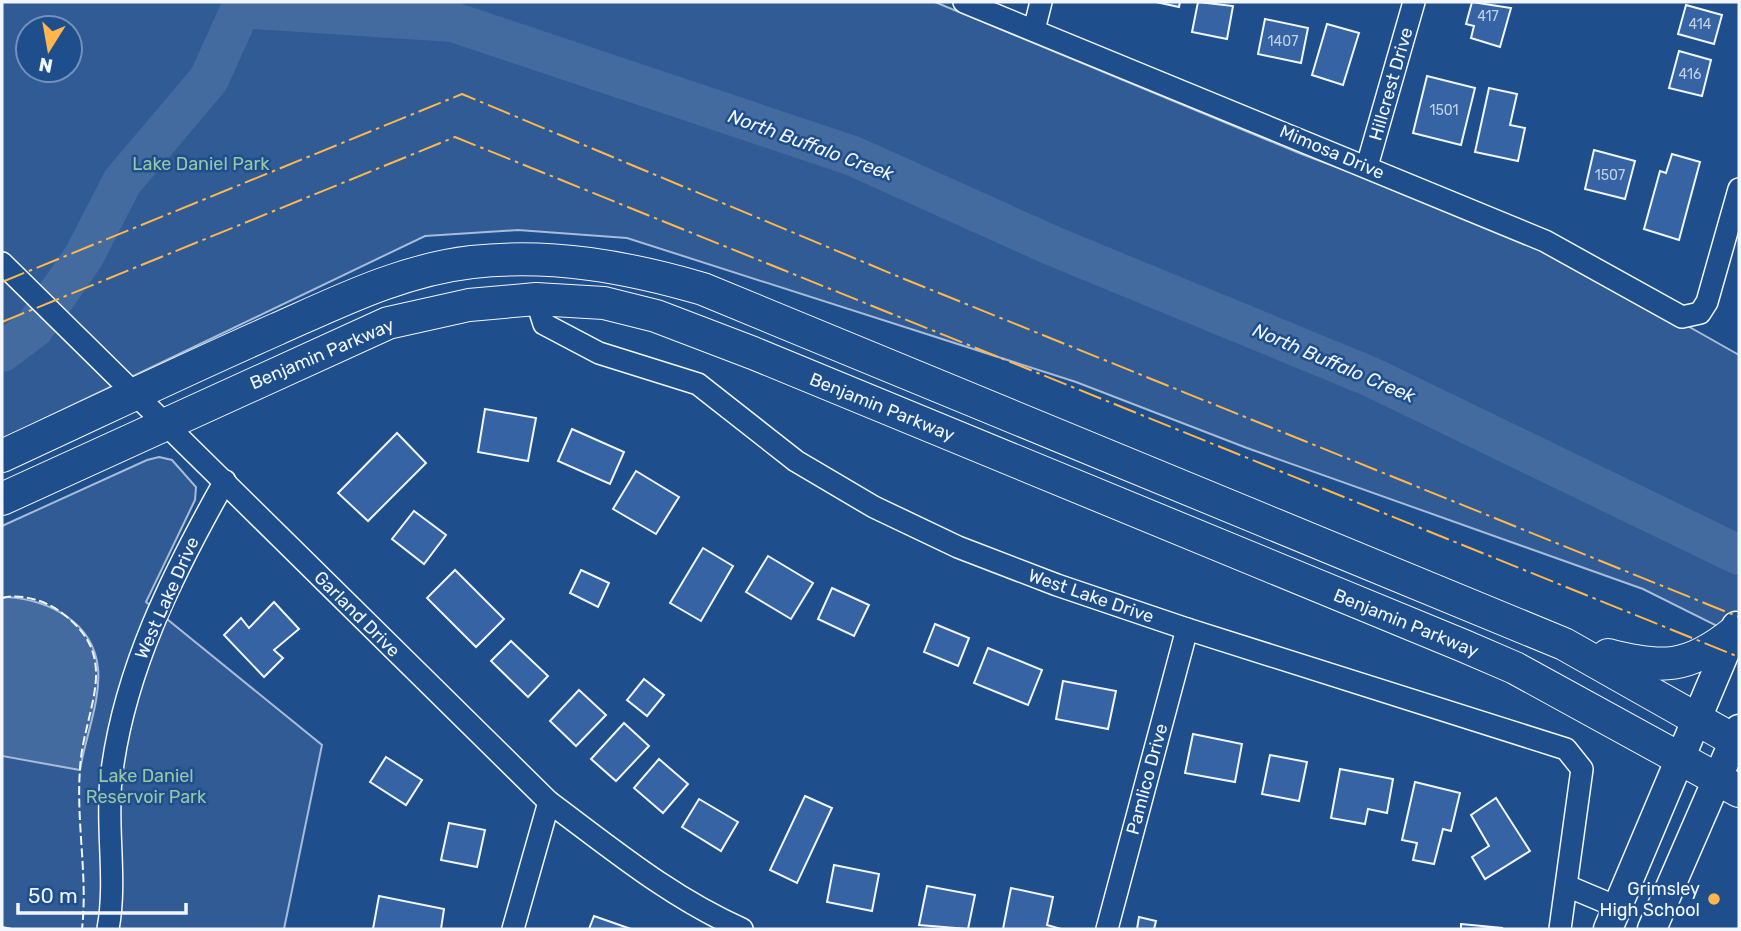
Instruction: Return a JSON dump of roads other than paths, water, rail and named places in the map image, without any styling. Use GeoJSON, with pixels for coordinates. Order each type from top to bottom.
{"type":"FeatureCollection","features":[{"type":"Feature","properties":{"kind":"main road"},"geometry":{"type":"LineString","coordinates":[[2,456],[350,296],[395,278],[471,262],[529,259],[591,263],[649,273],[703,289],[1564,644],[1698,720],[1738,738],[1728,785],[1652,929]]}},
{"type":"Feature","properties":{"kind":"main road","name":"Benjamin Parkway"},"geometry":{"type":"LineString","coordinates":[[2,499],[388,323],[468,305],[537,299],[604,303],[656,316],[753,353],[1515,668],[1728,785]]}},
{"type":"Feature","properties":{"kind":"main road"},"geometry":{"type":"LineString","coordinates":[[1612,918],[1736,626]]}},
{"type":"Feature","properties":{"kind":"main road"},"geometry":{"type":"LineString","coordinates":[[1564,644],[1651,666],[1674,664],[1712,650],[1736,626]]}},
{"type":"Feature","properties":{"kind":"street","name":"Mimosa Drive"},"geometry":{"type":"LineString","coordinates":[[964,2],[1004,10],[1034,30],[1545,241],[1669,312],[1692,317],[1700,313],[1707,302],[1739,189]]}},
{"type":"Feature","properties":{"kind":"street"},"geometry":{"type":"LineString","coordinates":[[1034,30],[1041,2]]}},
{"type":"Feature","properties":{"kind":"street","name":"Hillcrest Drive"},"geometry":{"type":"LineString","coordinates":[[1367,166],[1414,2]]}},
{"type":"Feature","properties":{"kind":"street","name":"Garland Drive"},"geometry":{"type":"LineString","coordinates":[[2,263],[549,802],[627,861],[704,913],[742,929]]}},
{"type":"Feature","properties":{"kind":"street","name":"West Lake Drive"},"geometry":{"type":"LineString","coordinates":[[537,299],[544,324],[599,352],[698,384],[796,460],[874,507],[958,547],[1056,585],[1187,629],[1566,748],[1583,769],[1560,929]]}},
{"type":"Feature","properties":{"kind":"street","name":"West Lake Drive"},"geometry":{"type":"LineString","coordinates":[[108,929],[112,905],[111,780],[134,677],[140,655],[185,551],[225,481]]}},
{"type":"Feature","properties":{"kind":"street","name":"Pamlico Drive"},"geometry":{"type":"LineString","coordinates":[[1107,929],[1187,629]]}},
{"type":"Feature","properties":{"kind":"street"},"geometry":{"type":"LineString","coordinates":[[513,929],[549,802]]}},
{"type":"Feature","properties":{"kind":"street"},"geometry":{"type":"LineString","coordinates":[[1567,886],[1612,918]]}},
{"type":"Feature","properties":{"kind":"waterway","name":"North Buffalo Creek"},"geometry":{"type":"LineString","coordinates":[[241,8],[243,2]]}},
{"type":"Feature","properties":{"kind":"waterway","name":"North Buffalo Creek"},"geometry":{"type":"LineString","coordinates":[[2,352],[34,328],[84,256],[122,182],[209,79],[241,8],[453,22],[853,156],[1053,246],[1371,377],[1739,555]]}},
{"type":"Feature","properties":{"kind":"place","name":"Grimsley High School"},"geometry":{"type":"Point","coordinates":[1714,899]}},
{"type":"Feature","properties":{"kind":"park label","name":"Lake Daniel Park"},"geometry":{"type":"Point","coordinates":[201,164]}},
{"type":"Feature","properties":{"kind":"park label","name":"Lake Daniel Reservoir Park"},"geometry":{"type":"Point","coordinates":[146,786]}}]}
